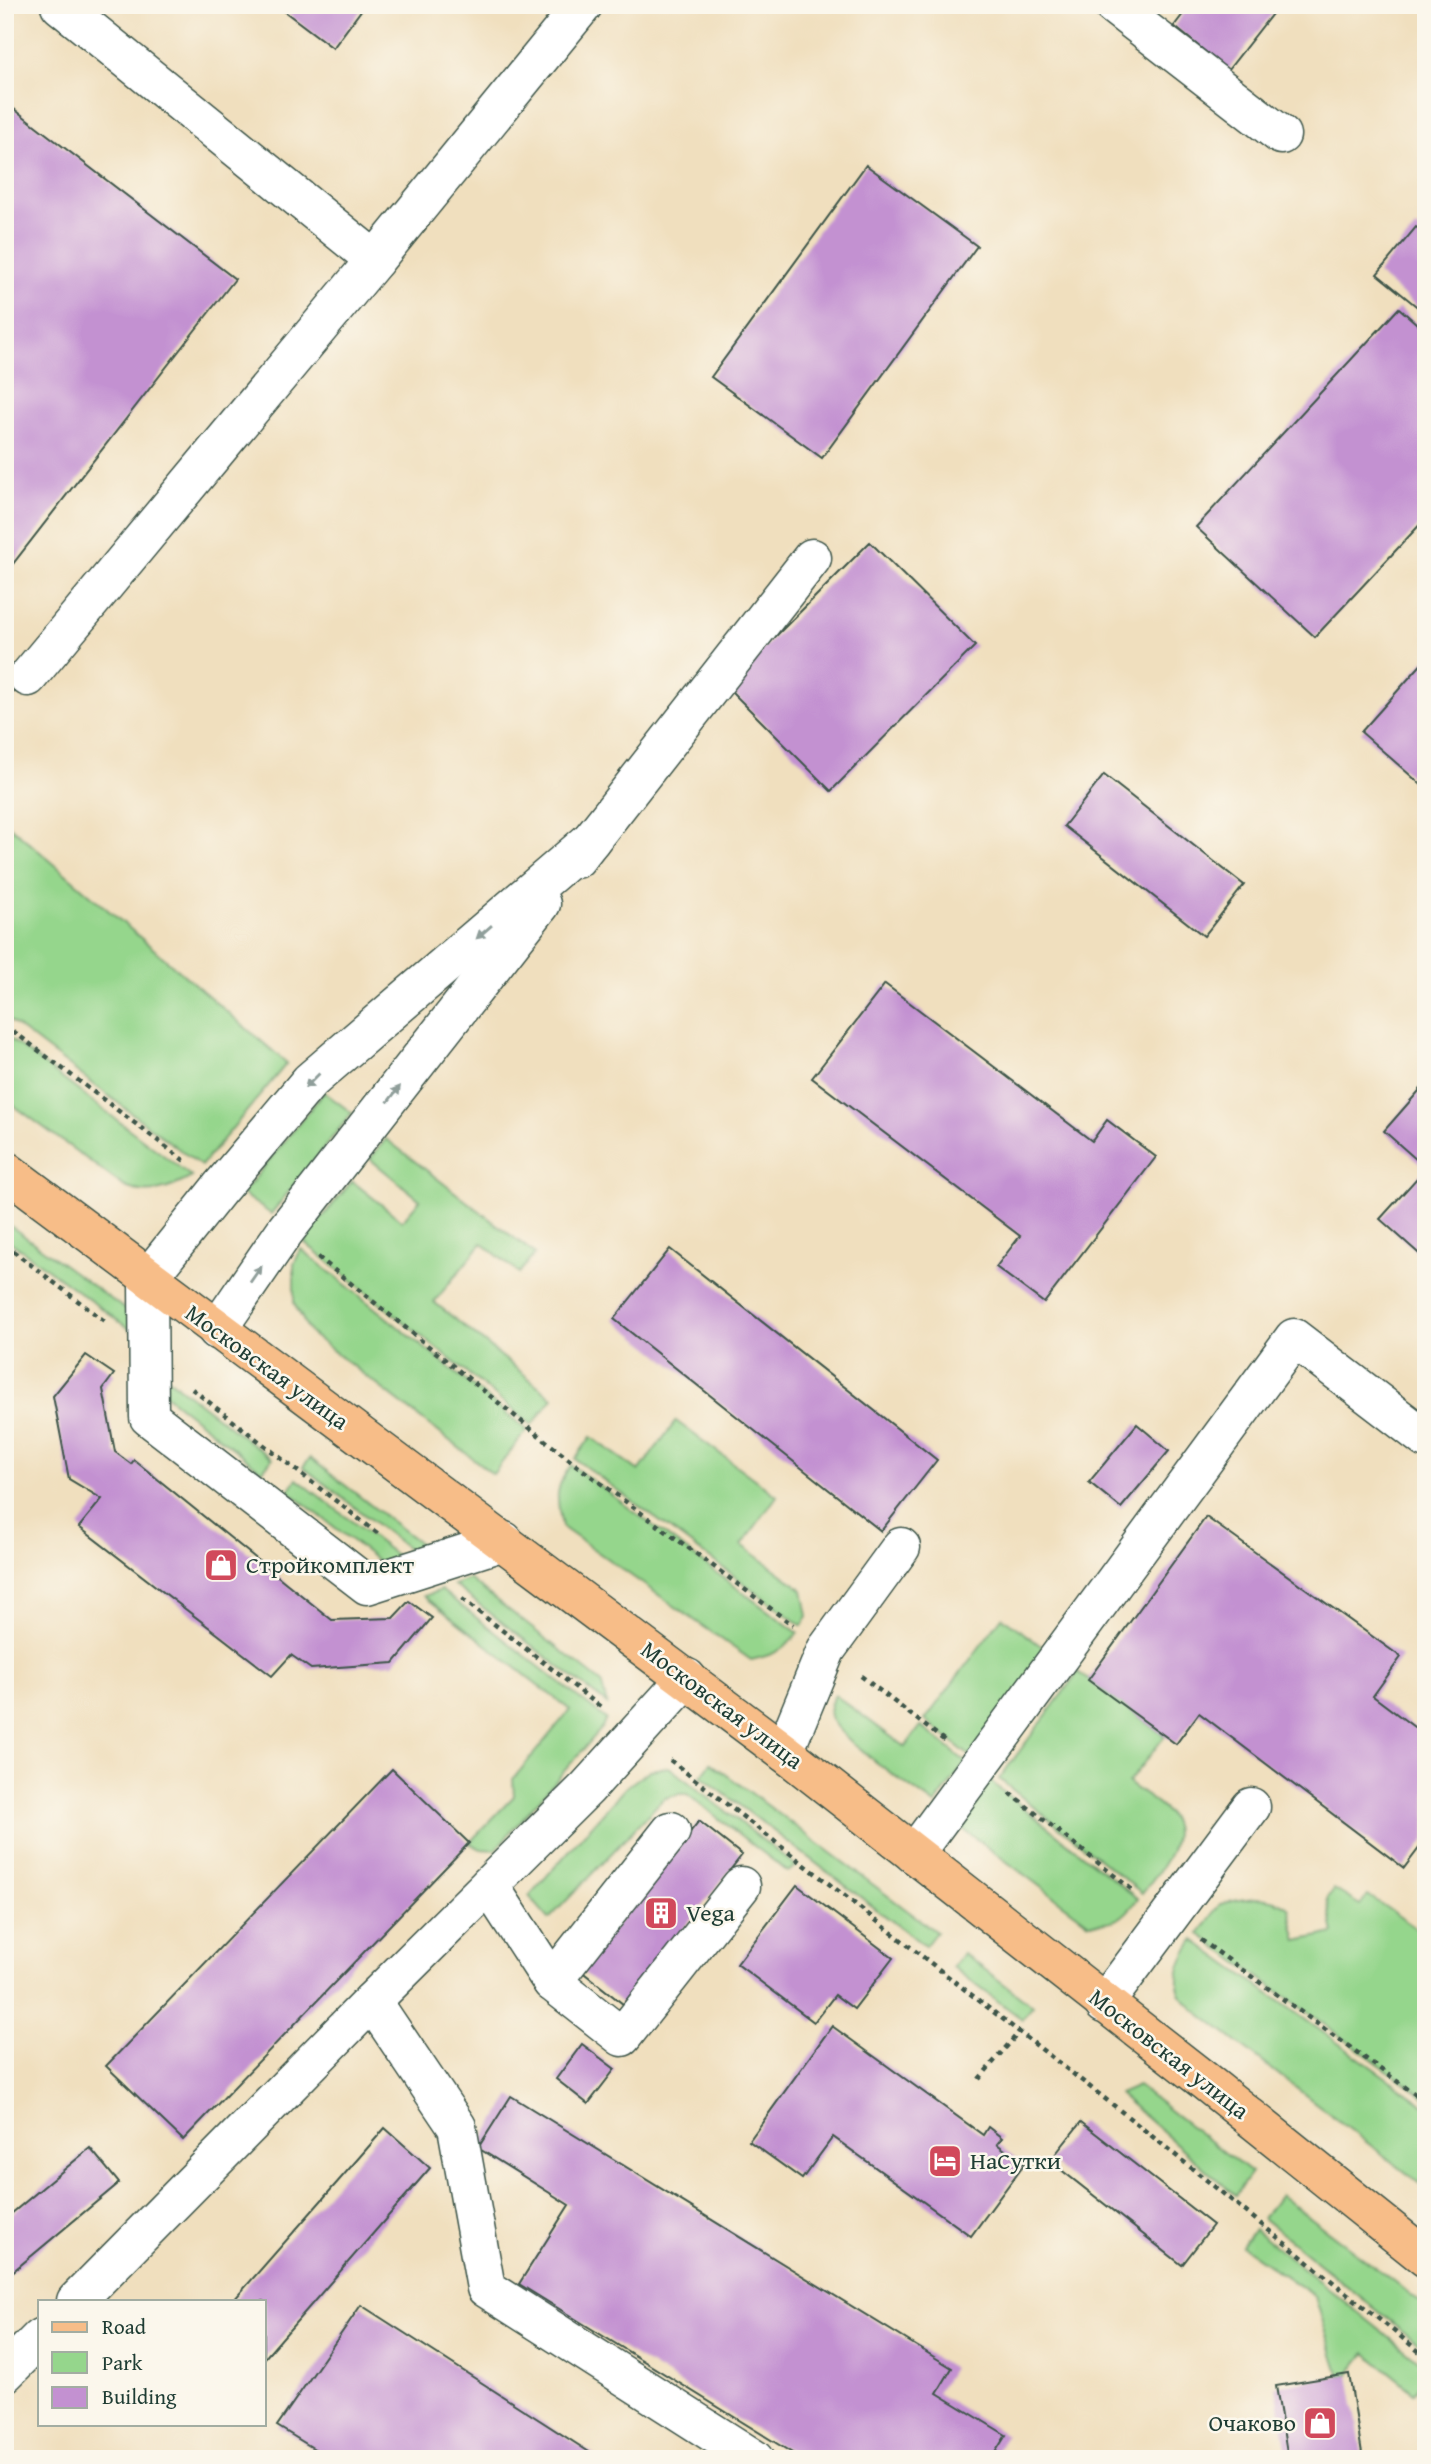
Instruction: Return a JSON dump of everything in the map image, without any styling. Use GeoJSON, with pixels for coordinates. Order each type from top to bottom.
{"type":"FeatureCollection","features":[{"type":"Feature","properties":{"kind":"main road","name":"Московская улица"},"geometry":{"type":"LineString","coordinates":[[5,1170],[785,1752],[1425,2257]]}},
{"type":"Feature","properties":{"kind":"street"},"geometry":{"type":"LineString","coordinates":[[60,5],[375,260]]}},
{"type":"Feature","properties":{"kind":"street"},"geometry":{"type":"LineString","coordinates":[[28,677],[583,5]]}},
{"type":"Feature","properties":{"kind":"street"},"geometry":{"type":"LineString","coordinates":[[1113,5],[1281,135]]}},
{"type":"Feature","properties":{"kind":"street"},"geometry":{"type":"LineString","coordinates":[[217,1330],[285,1231],[370,1126],[812,558]]}},
{"type":"Feature","properties":{"kind":"street"},"geometry":{"type":"LineString","coordinates":[[505,1541],[367,1585],[149,1417],[148,1278],[310,1081],[591,840]]}},
{"type":"Feature","properties":{"kind":"street"},"geometry":{"type":"LineString","coordinates":[[914,1854],[1294,1338],[1426,1438]]}},
{"type":"Feature","properties":{"kind":"street"},"geometry":{"type":"LineString","coordinates":[[785,1752],[827,1650],[901,1546]]}},
{"type":"Feature","properties":{"kind":"street"},"geometry":{"type":"LineString","coordinates":[[77,2300],[587,1788],[687,1678]]}},
{"type":"Feature","properties":{"kind":"street"},"geometry":{"type":"LineString","coordinates":[[1104,2004],[1251,1807]]}},
{"type":"Feature","properties":{"kind":"street"},"geometry":{"type":"LineString","coordinates":[[552,1982],[671,1831]]}},
{"type":"Feature","properties":{"kind":"street"},"geometry":{"type":"LineString","coordinates":[[489,1885],[552,1982],[622,2037],[741,1886]]}},
{"type":"Feature","properties":{"kind":"street"},"geometry":{"type":"LineString","coordinates":[[372,2001],[457,2127],[486,2288],[754,2459]]}},
{"type":"Feature","properties":{"kind":"street"},"geometry":{"type":"LineString","coordinates":[[5,2373],[38,2340]]}},
{"type":"Feature","properties":{"kind":"path"},"geometry":{"type":"LineString","coordinates":[[5,1026],[220,1188]]}},
{"type":"Feature","properties":{"kind":"path"},"geometry":{"type":"LineString","coordinates":[[285,1231],[572,1462],[827,1650],[921,1723]]}},
{"type":"Feature","properties":{"kind":"path"},"geometry":{"type":"LineString","coordinates":[[5,1245],[1019,2032],[1426,2357]]}},
{"type":"Feature","properties":{"kind":"path"},"geometry":{"type":"LineString","coordinates":[[979,2079],[1019,2032]]}},
{"type":"Feature","properties":{"kind":"path"},"geometry":{"type":"LineString","coordinates":[[1419,2396],[1426,2388]]}},
{"type":"Feature","properties":{"kind":"green space"},"geometry":{"type":"Polygon","coordinates":[[[5,822],[287,1063],[201,1166],[5,1017],[5,822]]]}},
{"type":"Feature","properties":{"kind":"green space"},"geometry":{"type":"Polygon","coordinates":[[[5,1035],[192,1177],[160,1190],[143,1191],[125,1187],[5,1099],[5,1035]]]}},
{"type":"Feature","properties":{"kind":"green space"},"geometry":{"type":"Polygon","coordinates":[[[324,1092],[352,1113],[271,1214],[242,1194],[324,1092]]]}},
{"type":"Feature","properties":{"kind":"green space"},"geometry":{"type":"Polygon","coordinates":[[[386,1139],[535,1254],[519,1273],[482,1243],[434,1302],[553,1398],[532,1425],[305,1243],[312,1230],[352,1181],[402,1221],[420,1200],[370,1159],[386,1139]]]}},
{"type":"Feature","properties":{"kind":"green space"},"geometry":{"type":"Polygon","coordinates":[[[5,1222],[134,1316],[135,1333],[5,1238],[5,1222]]]}},
{"type":"Feature","properties":{"kind":"green space"},"geometry":{"type":"Polygon","coordinates":[[[301,1249],[527,1430],[493,1474],[310,1333],[294,1303],[294,1264],[301,1249]]]}},
{"type":"Feature","properties":{"kind":"green space"},"geometry":{"type":"Polygon","coordinates":[[[157,1370],[272,1459],[262,1471],[159,1390],[157,1370]]]}},
{"type":"Feature","properties":{"kind":"green space"},"geometry":{"type":"Polygon","coordinates":[[[676,1421],[777,1496],[742,1545],[803,1590],[808,1616],[802,1626],[575,1459],[591,1437],[639,1471],[676,1421]]]}},
{"type":"Feature","properties":{"kind":"green space"},"geometry":{"type":"Polygon","coordinates":[[[310,1458],[426,1548],[425,1562],[303,1467],[310,1458]]]}},
{"type":"Feature","properties":{"kind":"green space"},"geometry":{"type":"Polygon","coordinates":[[[571,1465],[798,1633],[778,1651],[751,1660],[562,1527],[558,1494],[561,1481],[571,1465]]]}},
{"type":"Feature","properties":{"kind":"green space"},"geometry":{"type":"Polygon","coordinates":[[[297,1479],[410,1566],[391,1571],[288,1491],[297,1479]]]}},
{"type":"Feature","properties":{"kind":"green space"},"geometry":{"type":"Polygon","coordinates":[[[469,1579],[601,1682],[607,1704],[454,1585],[469,1579]]]}},
{"type":"Feature","properties":{"kind":"green space"},"geometry":{"type":"Polygon","coordinates":[[[441,1590],[606,1719],[602,1728],[495,1850],[481,1849],[469,1843],[514,1796],[513,1779],[570,1710],[424,1596],[441,1590]]]}},
{"type":"Feature","properties":{"kind":"green space"},"geometry":{"type":"Polygon","coordinates":[[[1002,1617],[1048,1651],[971,1757],[925,1720],[1002,1617]]]}},
{"type":"Feature","properties":{"kind":"green space"},"geometry":{"type":"Polygon","coordinates":[[[1078,1672],[1165,1736],[1128,1783],[1168,1814],[1174,1824],[1173,1845],[1168,1856],[1142,1893],[999,1779],[1078,1672]]]}},
{"type":"Feature","properties":{"kind":"green space"},"geometry":{"type":"Polygon","coordinates":[[[835,1695],[905,1747],[921,1726],[966,1762],[935,1805],[860,1749],[835,1725],[829,1710],[835,1695]]]}},
{"type":"Feature","properties":{"kind":"green space"},"geometry":{"type":"Polygon","coordinates":[[[711,1763],[936,1932],[925,1946],[701,1776],[711,1763]]]}},
{"type":"Feature","properties":{"kind":"green space"},"geometry":{"type":"Polygon","coordinates":[[[669,1767],[796,1866],[788,1872],[687,1794],[679,1794],[663,1799],[549,1919],[529,1896],[625,1788],[650,1770],[669,1767]]]}},
{"type":"Feature","properties":{"kind":"green space"},"geometry":{"type":"Polygon","coordinates":[[[985,1777],[1138,1899],[1128,1912],[1113,1921],[1089,1923],[951,1820],[985,1777]]]}},
{"type":"Feature","properties":{"kind":"green space"},"geometry":{"type":"Polygon","coordinates":[[[1334,1889],[1360,1905],[1368,1895],[1426,1935],[1426,2098],[1199,1934],[1220,1904],[1256,1898],[1273,1900],[1289,1908],[1297,1941],[1334,1933],[1327,1899],[1334,1889]]]}},
{"type":"Feature","properties":{"kind":"green space"},"geometry":{"type":"Polygon","coordinates":[[[1194,1940],[1426,2106],[1426,2188],[1187,2002],[1180,1993],[1178,1979],[1183,1959],[1194,1940]]]}},
{"type":"Feature","properties":{"kind":"green space"},"geometry":{"type":"Polygon","coordinates":[[[963,1953],[1033,2006],[1022,2019],[952,1967],[963,1953]]]}},
{"type":"Feature","properties":{"kind":"green space"},"geometry":{"type":"Polygon","coordinates":[[[1138,2086],[1251,2173],[1235,2195],[1119,2094],[1138,2086]]]}},
{"type":"Feature","properties":{"kind":"green space"},"geometry":{"type":"Polygon","coordinates":[[[1280,2195],[1426,2306],[1426,2350],[1263,2218],[1280,2195]]]}},
{"type":"Feature","properties":{"kind":"green space"},"geometry":{"type":"Polygon","coordinates":[[[1254,2229],[1426,2367],[1426,2378],[1414,2392],[1366,2353],[1349,2374],[1340,2376],[1315,2297],[1242,2246],[1254,2229]]]}},
{"type":"Feature","properties":{"kind":"building"},"geometry":{"type":"Polygon","coordinates":[[[276,5],[365,5],[333,48],[276,5]]]}},
{"type":"Feature","properties":{"kind":"building"},"geometry":{"type":"Polygon","coordinates":[[[1190,5],[1279,5],[1228,70],[1174,26],[1190,5]]]}},
{"type":"Feature","properties":{"kind":"building"},"geometry":{"type":"Polygon","coordinates":[[[5,102],[235,279],[5,574],[5,102]]]}},
{"type":"Feature","properties":{"kind":"building"},"geometry":{"type":"Polygon","coordinates":[[[866,165],[977,246],[822,458],[711,377],[866,165]]]}},
{"type":"Feature","properties":{"kind":"building"},"geometry":{"type":"Polygon","coordinates":[[[1416,227],[1426,234],[1426,314],[1377,274],[1416,227]]]}},
{"type":"Feature","properties":{"kind":"building"},"geometry":{"type":"Polygon","coordinates":[[[1399,308],[1426,332],[1426,518],[1315,637],[1196,527],[1399,308]]]}},
{"type":"Feature","properties":{"kind":"building"},"geometry":{"type":"Polygon","coordinates":[[[870,542],[975,646],[831,791],[726,686],[870,542]]]}},
{"type":"Feature","properties":{"kind":"building"},"geometry":{"type":"Polygon","coordinates":[[[1426,659],[1426,789],[1361,732],[1426,659]]]}},
{"type":"Feature","properties":{"kind":"building"},"geometry":{"type":"Polygon","coordinates":[[[1104,775],[1244,885],[1204,936],[1064,826],[1104,775]]]}},
{"type":"Feature","properties":{"kind":"building"},"geometry":{"type":"Polygon","coordinates":[[[885,984],[1092,1141],[1107,1120],[1156,1157],[1044,1303],[996,1267],[1020,1236],[812,1078],[885,984]]]}},
{"type":"Feature","properties":{"kind":"building"},"geometry":{"type":"Polygon","coordinates":[[[1426,1083],[1426,1168],[1384,1131],[1426,1083]]]}},
{"type":"Feature","properties":{"kind":"building"},"geometry":{"type":"Polygon","coordinates":[[[1426,1168],[1426,1260],[1380,1219],[1426,1168]]]}},
{"type":"Feature","properties":{"kind":"building"},"geometry":{"type":"Polygon","coordinates":[[[670,1249],[937,1460],[881,1531],[614,1319],[670,1249]]]}},
{"type":"Feature","properties":{"kind":"building"},"geometry":{"type":"Polygon","coordinates":[[[86,1355],[114,1374],[103,1389],[115,1452],[131,1464],[134,1460],[332,1620],[393,1618],[409,1601],[432,1618],[394,1663],[311,1669],[291,1655],[272,1676],[79,1527],[102,1499],[69,1479],[53,1396],[86,1355]]]}},
{"type":"Feature","properties":{"kind":"building"},"geometry":{"type":"Polygon","coordinates":[[[1137,1424],[1169,1451],[1121,1508],[1089,1482],[1137,1424]]]}},
{"type":"Feature","properties":{"kind":"building"},"geometry":{"type":"Polygon","coordinates":[[[1206,1517],[1401,1657],[1373,1696],[1426,1736],[1426,1839],[1404,1868],[1199,1713],[1176,1744],[1088,1680],[1206,1517]]]}},
{"type":"Feature","properties":{"kind":"building"},"geometry":{"type":"Polygon","coordinates":[[[392,1769],[469,1843],[183,2140],[106,2066],[392,1769]]]}},
{"type":"Feature","properties":{"kind":"building","name":"Vega"},"geometry":{"type":"Polygon","coordinates":[[[699,1821],[742,1855],[623,2004],[580,1970],[699,1821]]]}},
{"type":"Feature","properties":{"kind":"building"},"geometry":{"type":"Polygon","coordinates":[[[797,1885],[893,1958],[854,2009],[835,1995],[814,2022],[737,1964],[797,1885]]]}},
{"type":"Feature","properties":{"kind":"building"},"geometry":{"type":"Polygon","coordinates":[[[832,2026],[983,2135],[988,2127],[1002,2138],[997,2144],[1024,2164],[971,2236],[833,2137],[802,2179],[749,2141],[832,2026]]]}},
{"type":"Feature","properties":{"kind":"building"},"geometry":{"type":"Polygon","coordinates":[[[582,2044],[615,2069],[588,2104],[556,2079],[582,2044]]]}},
{"type":"Feature","properties":{"kind":"building"},"geometry":{"type":"Polygon","coordinates":[[[511,2096],[952,2368],[937,2393],[1006,2435],[991,2459],[802,2459],[519,2284],[569,2205],[478,2148],[511,2096]]]}},
{"type":"Feature","properties":{"kind":"building"},"geometry":{"type":"Polygon","coordinates":[[[1081,2122],[1213,2225],[1182,2265],[1050,2161],[1081,2122]]]}},
{"type":"Feature","properties":{"kind":"building"},"geometry":{"type":"Polygon","coordinates":[[[385,2128],[430,2168],[266,2357],[266,2300],[234,2300],[385,2128]]]}},
{"type":"Feature","properties":{"kind":"building"},"geometry":{"type":"Polygon","coordinates":[[[90,2148],[119,2183],[5,2278],[5,2219],[90,2148]]]}},
{"type":"Feature","properties":{"kind":"building"},"geometry":{"type":"Polygon","coordinates":[[[361,2305],[600,2459],[331,2459],[277,2426],[361,2305]]]}},
{"type":"Feature","properties":{"kind":"building","name":"Очаково"},"geometry":{"type":"Polygon","coordinates":[[[1349,2374],[1363,2459],[1288,2459],[1276,2386],[1349,2374]]]}},
{"type":"Feature","properties":{"kind":"building"},"geometry":{"type":"Polygon","coordinates":[[[1426,2453],[1426,2459],[1398,2459],[1398,2457],[1426,2453]]]}},
{"type":"Feature","properties":{"kind":"place","name":"Стройкомплект"},"geometry":{"type":"Point","coordinates":[221,1565]}},
{"type":"Feature","properties":{"kind":"place","name":"Vega"},"geometry":{"type":"Point","coordinates":[661,1913]}},
{"type":"Feature","properties":{"kind":"place","name":"НаСутки"},"geometry":{"type":"Point","coordinates":[945,2161]}},
{"type":"Feature","properties":{"kind":"place","name":"Очаково"},"geometry":{"type":"Point","coordinates":[1320,2423]}}]}
